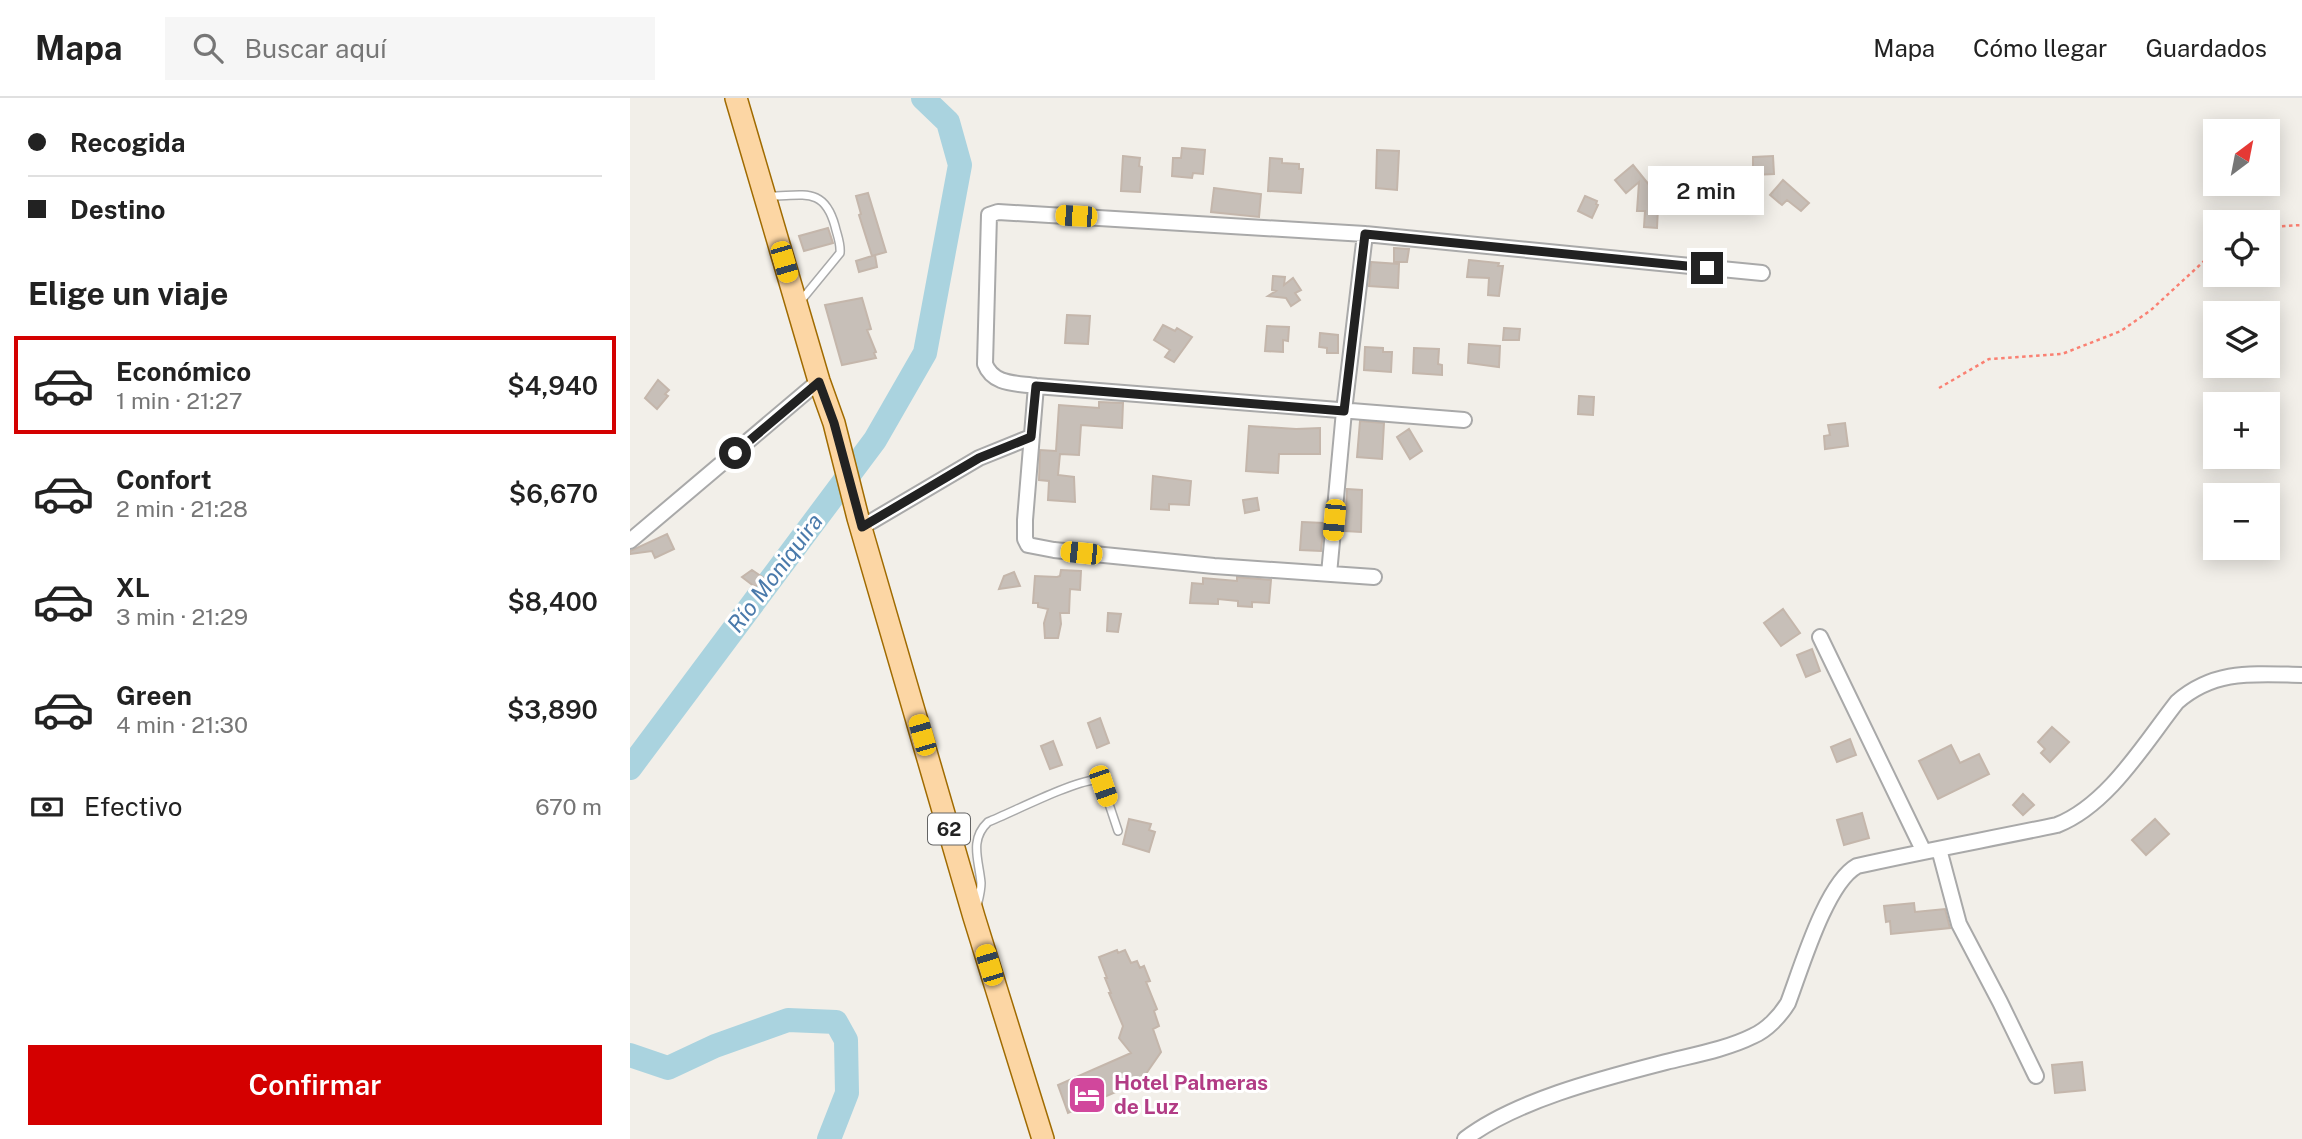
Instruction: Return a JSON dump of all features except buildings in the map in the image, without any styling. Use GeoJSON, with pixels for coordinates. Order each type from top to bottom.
{"type":"FeatureCollection","features":[{"type":"Feature","properties":{"kind":"main road","name":"62"},"geometry":{"type":"LineString","coordinates":[[736,98],[819,382],[834,423],[974,916],[1043,1139]]}},
{"type":"Feature","properties":{"kind":"street"},"geometry":{"type":"LineString","coordinates":[[1464,420],[1036,386],[997,379],[990,374],[985,364],[987,220],[992,212],[1365,234],[1762,273]]}},
{"type":"Feature","properties":{"kind":"street"},"geometry":{"type":"LineString","coordinates":[[1329,574],[1344,411],[1365,234]]}},
{"type":"Feature","properties":{"kind":"street"},"geometry":{"type":"LineString","coordinates":[[630,541],[819,382]]}},
{"type":"Feature","properties":{"kind":"street"},"geometry":{"type":"LineString","coordinates":[[1036,386],[1025,539],[1031,547],[1214,566],[1374,577]]}},
{"type":"Feature","properties":{"kind":"street"},"geometry":{"type":"LineString","coordinates":[[860,522],[979,458],[1031,437]]}},
{"type":"Feature","properties":{"kind":"street"},"geometry":{"type":"LineString","coordinates":[[1821,637],[1923,850]]}},
{"type":"Feature","properties":{"kind":"street"},"geometry":{"type":"LineString","coordinates":[[1465,1139],[1504,1116],[1552,1096],[1754,1036],[1779,1015],[1788,1003],[1827,905],[1842,879],[1857,866],[1923,850],[2057,825],[2080,814],[2107,790],[2177,702],[2190,691],[2223,677],[2246,674],[2302,675]]}},
{"type":"Feature","properties":{"kind":"street"},"geometry":{"type":"LineString","coordinates":[[1939,849],[1959,924],[2036,1076]]}},
{"type":"Feature","properties":{"kind":"lane"},"geometry":{"type":"LineString","coordinates":[[764,195],[816,196],[830,208],[841,246],[840,253],[797,306]]}},
{"type":"Feature","properties":{"kind":"lane"},"geometry":{"type":"LineString","coordinates":[[974,916],[981,883],[976,843],[987,823],[1095,780],[1100,781],[1103,786],[1118,831]]}},
{"type":"Feature","properties":{"kind":"path"},"geometry":{"type":"LineString","coordinates":[[2280,226],[2302,225]]}},
{"type":"Feature","properties":{"kind":"path"},"geometry":{"type":"LineString","coordinates":[[1938,388],[1989,359],[2062,354],[2121,331],[2151,310],[2203,262]]}},
{"type":"Feature","properties":{"kind":"waterway","name":"Río Moniquira"},"geometry":{"type":"LineString","coordinates":[[630,768],[875,440],[925,353],[960,165],[948,122],[923,98]]}},
{"type":"Feature","properties":{"kind":"waterway","name":"Río Moniquira"},"geometry":{"type":"LineString","coordinates":[[630,1055],[668,1068],[715,1046],[788,1020],[836,1022],[846,1040],[847,1093],[829,1139]]}},
{"type":"Feature","properties":{"kind":"place","name":"Hotel Palmeras de Luz"},"geometry":{"type":"Point","coordinates":[1087,1095]}},
{"type":"Feature","properties":{"kind":"route"},"geometry":{"type":"LineString","coordinates":[[735,453],[819,382],[834,423],[862,527],[934,487],[979,458],[1031,437],[1036,386],[1344,411],[1365,234],[1707,268]]}}]}
